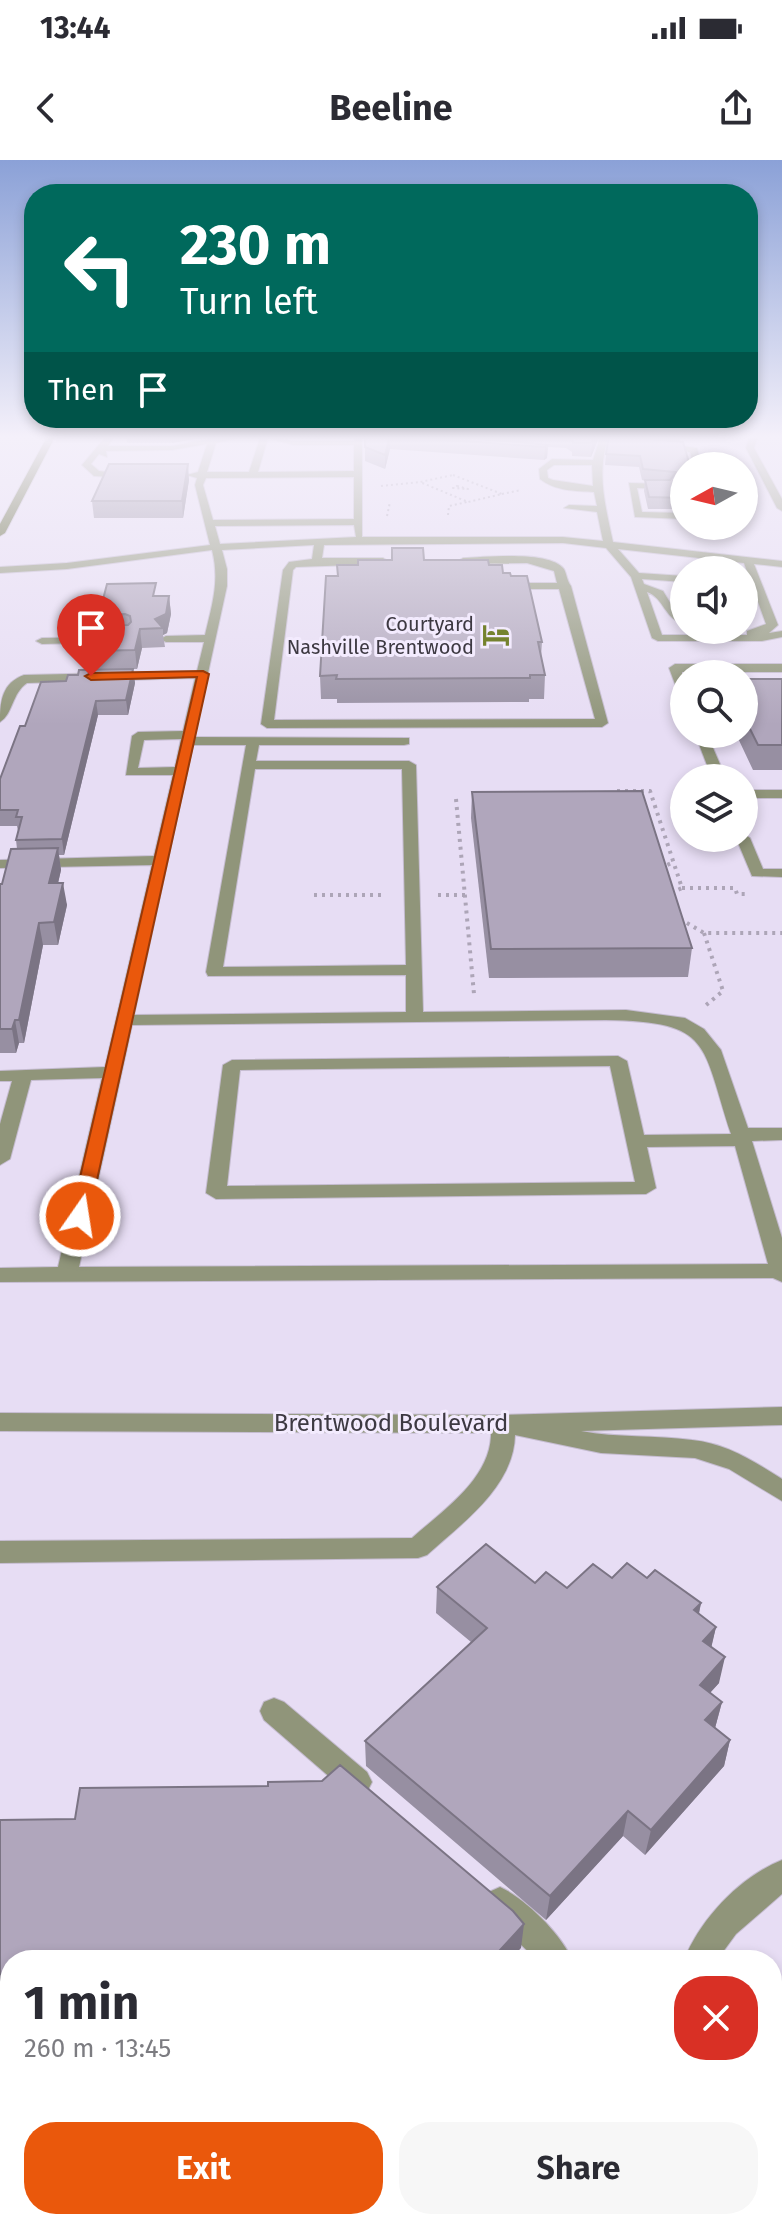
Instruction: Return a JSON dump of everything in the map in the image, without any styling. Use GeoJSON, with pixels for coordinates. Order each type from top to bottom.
{"type":"FeatureCollection","features":[{"type":"Feature","properties":{"kind":"street"},"geometry":{"type":"LineString","coordinates":[[67,1274],[211,638],[223,575],[213,532]]}},
{"type":"Feature","properties":{"kind":"street"},"geometry":{"type":"LineString","coordinates":[[359,532],[359,540]]}},
{"type":"Feature","properties":{"kind":"street"},"geometry":{"type":"LineString","coordinates":[[605,532],[608,544],[638,581],[658,638],[762,638],[782,634]]}},
{"type":"Feature","properties":{"kind":"street"},"geometry":{"type":"LineString","coordinates":[[0,570],[67,566],[216,547],[359,540],[528,540],[608,544],[707,556]]}},
{"type":"Feature","properties":{"kind":"street"},"geometry":{"type":"LineString","coordinates":[[528,540],[534,561]]}},
{"type":"Feature","properties":{"kind":"street"},"geometry":{"type":"LineString","coordinates":[[317,561],[320,541]]}},
{"type":"Feature","properties":{"kind":"street"},"geometry":{"type":"LineString","coordinates":[[356,561],[356,570],[367,574]]}},
{"type":"Feature","properties":{"kind":"street"},"geometry":{"type":"LineString","coordinates":[[401,561],[299,562],[288,570],[267,724],[248,765],[214,972],[414,970]]}},
{"type":"Feature","properties":{"kind":"street"},"geometry":{"type":"LineString","coordinates":[[267,724],[602,723],[566,586],[555,566],[534,561],[445,561]]}},
{"type":"Feature","properties":{"kind":"street"},"geometry":{"type":"LineString","coordinates":[[459,573],[474,569],[475,561]]}},
{"type":"Feature","properties":{"kind":"street"},"geometry":{"type":"LineString","coordinates":[[758,562],[782,564]]}},
{"type":"Feature","properties":{"kind":"street"},"geometry":{"type":"LineString","coordinates":[[638,581],[670,580]]}},
{"type":"Feature","properties":{"kind":"street"},"geometry":{"type":"LineString","coordinates":[[638,581],[659,593],[670,611]]}},
{"type":"Feature","properties":{"kind":"street"},"geometry":{"type":"LineString","coordinates":[[510,586],[566,586]]}},
{"type":"Feature","properties":{"kind":"street"},"geometry":{"type":"LineString","coordinates":[[758,588],[768,590],[782,615]]}},
{"type":"Feature","properties":{"kind":"street"},"geometry":{"type":"LineString","coordinates":[[758,588],[772,625],[765,631],[758,631]]}},
{"type":"Feature","properties":{"kind":"street"},"geometry":{"type":"LineString","coordinates":[[166,639],[211,638]]}},
{"type":"Feature","properties":{"kind":"street"},"geometry":{"type":"LineString","coordinates":[[42,641],[126,639]]}},
{"type":"Feature","properties":{"kind":"street"},"geometry":{"type":"LineString","coordinates":[[758,668],[782,668]]}},
{"type":"Feature","properties":{"kind":"street"},"geometry":{"type":"LineString","coordinates":[[0,718],[15,682],[24,679],[203,674]]}},
{"type":"Feature","properties":{"kind":"street"},"geometry":{"type":"LineString","coordinates":[[181,771],[131,772],[138,736],[258,741],[404,741]]}},
{"type":"Feature","properties":{"kind":"street"},"geometry":{"type":"LineString","coordinates":[[248,765],[409,765],[415,1017]]}},
{"type":"Feature","properties":{"kind":"street"},"geometry":{"type":"LineString","coordinates":[[758,794],[782,794]]}},
{"type":"Feature","properties":{"kind":"street"},"geometry":{"type":"LineString","coordinates":[[749,852],[757,873],[782,873]]}},
{"type":"Feature","properties":{"kind":"street"},"geometry":{"type":"LineString","coordinates":[[0,864],[161,860]]}},
{"type":"Feature","properties":{"kind":"street"},"geometry":{"type":"LineString","coordinates":[[0,1275],[782,1272],[742,1137],[712,1050],[706,1038],[685,1024],[650,1018],[125,1020]]}},
{"type":"Feature","properties":{"kind":"street"},"geometry":{"type":"LineString","coordinates":[[618,1061],[636,1141],[646,1188],[216,1193],[232,1065],[618,1061]]}},
{"type":"Feature","properties":{"kind":"street"},"geometry":{"type":"LineString","coordinates":[[0,1076],[113,1072]]}},
{"type":"Feature","properties":{"kind":"street"},"geometry":{"type":"LineString","coordinates":[[0,1159],[23,1075]]}},
{"type":"Feature","properties":{"kind":"street"},"geometry":{"type":"LineString","coordinates":[[636,1141],[782,1134]]}},
{"type":"Feature","properties":{"kind":"street","name":"Brentwood Boulevard"},"geometry":{"type":"LineString","coordinates":[[0,1422],[503,1424],[782,1416]]}},
{"type":"Feature","properties":{"kind":"street"},"geometry":{"type":"LineString","coordinates":[[0,1552],[418,1548],[472,1496],[494,1468],[502,1451],[503,1424],[601,1444],[695,1449],[737,1462],[782,1491]]}},
{"type":"Feature","properties":{"kind":"street"},"geometry":{"type":"LineString","coordinates":[[274,1711],[380,1802]]}},
{"type":"Feature","properties":{"kind":"street"},"geometry":{"type":"LineString","coordinates":[[704,1950],[708,1941],[732,1914],[782,1875]]}},
{"type":"Feature","properties":{"kind":"street"},"geometry":{"type":"LineString","coordinates":[[475,1882],[523,1922],[547,1950]]}},
{"type":"Feature","properties":{"kind":"path"},"geometry":{"type":"LineString","coordinates":[[277,652],[332,651]]}},
{"type":"Feature","properties":{"kind":"path"},"geometry":{"type":"LineString","coordinates":[[617,791],[650,791],[682,888]]}},
{"type":"Feature","properties":{"kind":"path"},"geometry":{"type":"LineString","coordinates":[[456,799],[476,1017]]}},
{"type":"Feature","properties":{"kind":"path"},"geometry":{"type":"LineString","coordinates":[[653,871],[674,862]]}},
{"type":"Feature","properties":{"kind":"path"},"geometry":{"type":"LineString","coordinates":[[661,898],[682,888],[735,888],[737,894],[752,894]]}},
{"type":"Feature","properties":{"kind":"path"},"geometry":{"type":"LineString","coordinates":[[678,917],[704,933],[782,933]]}},
{"type":"Feature","properties":{"kind":"path"},"geometry":{"type":"LineString","coordinates":[[685,1024],[723,991],[704,933]]}},
{"type":"Feature","properties":{"kind":"building"},"geometry":{"type":"Polygon","coordinates":[[[392,548],[423,548],[424,560],[488,560],[489,565],[502,565],[503,573],[527,576],[542,642],[538,642],[545,675],[530,675],[530,678],[336,679],[337,675],[320,676],[326,576],[338,576],[337,565],[358,565],[358,560],[392,560],[392,548]]]}},
{"type":"Feature","properties":{"kind":"building"},"geometry":{"type":"Polygon","coordinates":[[[156,583],[153,596],[169,596],[166,614],[155,619],[163,628],[140,629],[135,650],[89,651],[95,626],[128,625],[131,622],[130,616],[125,614],[99,615],[107,584],[156,583]]]}},
{"type":"Feature","properties":{"kind":"building"},"geometry":{"type":"Polygon","coordinates":[[[133,669],[126,700],[96,701],[62,839],[16,840],[22,817],[16,817],[18,810],[0,810],[0,779],[41,682],[66,681],[68,675],[78,675],[79,670],[133,669]]]}},
{"type":"Feature","properties":{"kind":"building"},"geometry":{"type":"Polygon","coordinates":[[[758,679],[782,679],[782,745],[758,745],[758,679]]]}},
{"type":"Feature","properties":{"kind":"building"},"geometry":{"type":"Polygon","coordinates":[[[642,791],[692,948],[491,949],[472,792],[642,791]]]}},
{"type":"Feature","properties":{"kind":"building"},"geometry":{"type":"Polygon","coordinates":[[[58,848],[49,883],[63,883],[54,922],[39,923],[19,1020],[15,1020],[12,1029],[0,1029],[0,884],[11,849],[58,848]]]}},
{"type":"Feature","properties":{"kind":"building"},"geometry":{"type":"Polygon","coordinates":[[[486,1544],[535,1583],[546,1572],[567,1588],[593,1564],[612,1578],[627,1563],[647,1578],[655,1570],[701,1603],[694,1610],[716,1627],[703,1641],[725,1657],[700,1685],[722,1702],[705,1720],[730,1740],[651,1830],[628,1811],[550,1896],[365,1741],[487,1628],[437,1587],[486,1544]]]}},
{"type":"Feature","properties":{"kind":"building"},"geometry":{"type":"Polygon","coordinates":[[[340,1765],[513,1911],[524,1924],[500,1950],[0,1950],[0,1820],[75,1819],[80,1788],[268,1786],[268,1782],[322,1781],[340,1765]]]}},
{"type":"Feature","properties":{"kind":"place","name":"Courtyard Nashville Brentwood"},"geometry":{"type":"Point","coordinates":[496,635]}},
{"type":"Feature","properties":{"kind":"route"},"geometry":{"type":"LineString","coordinates":[[80,1216],[203,674],[91,676]]}}]}
